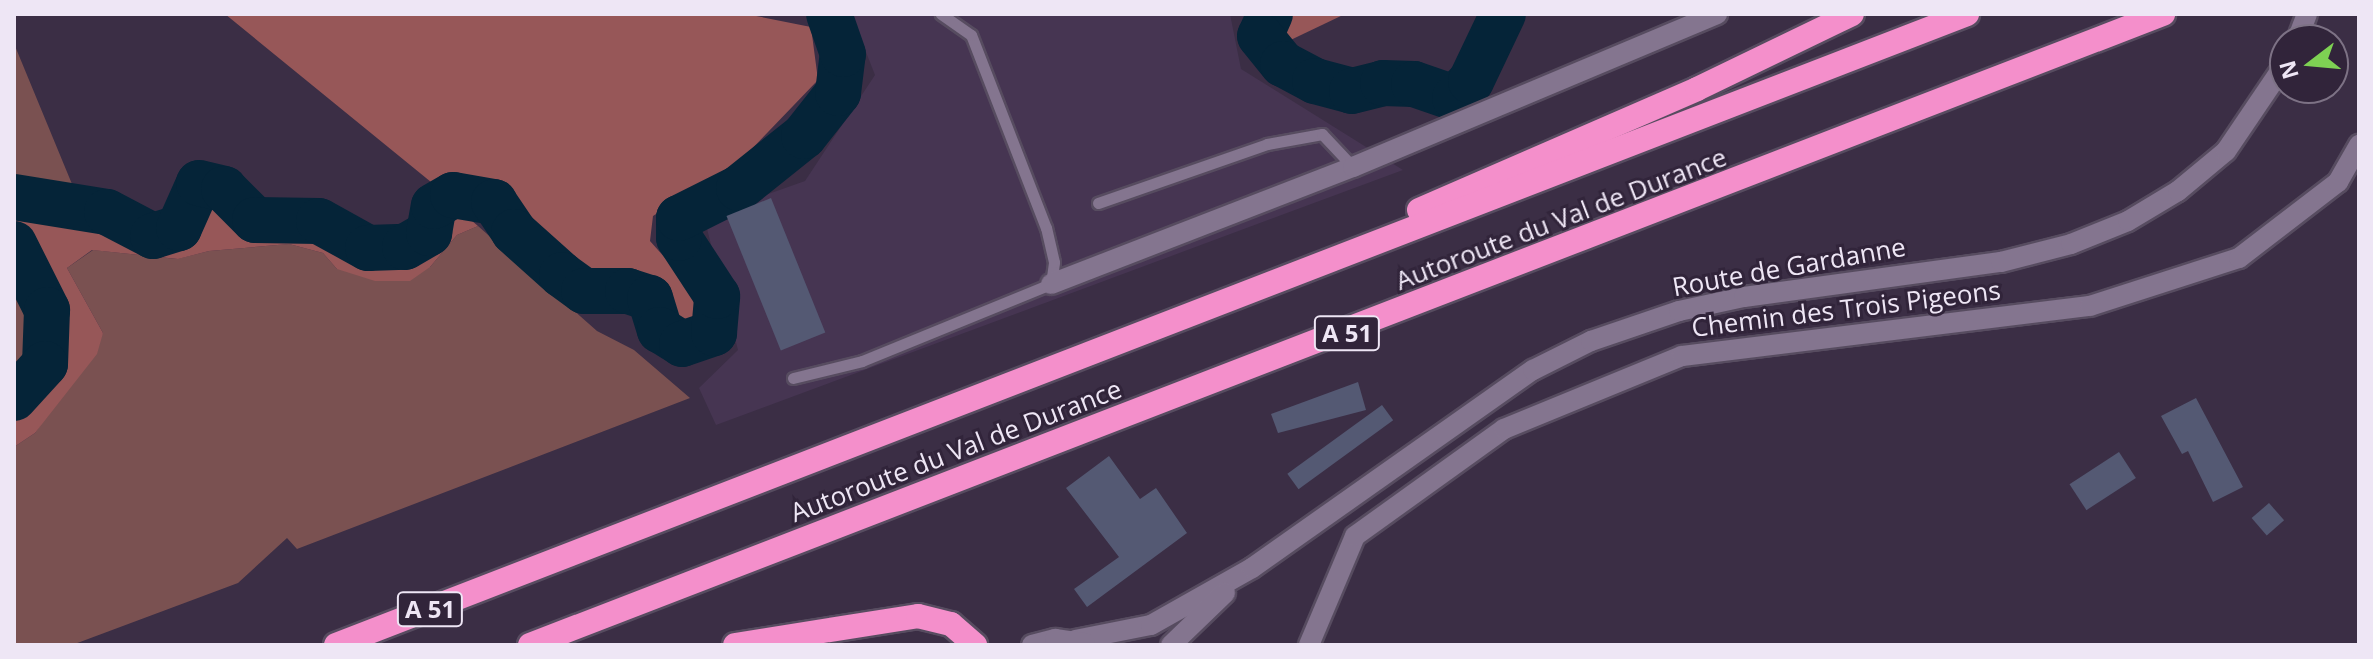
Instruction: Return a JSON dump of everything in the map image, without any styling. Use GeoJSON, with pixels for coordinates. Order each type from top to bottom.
{"type":"FeatureCollection","features":[{"type":"Feature","properties":{"kind":"highway"},"geometry":{"type":"LineString","coordinates":[[1031,377],[1697,89],[1852,14]]}},
{"type":"Feature","properties":{"kind":"highway","name":"Autoroute du Val de Durance"},"geometry":{"type":"LineString","coordinates":[[336,645],[1967,14]]}},
{"type":"Feature","properties":{"kind":"highway","name":"Autoroute du Val de Durance"},"geometry":{"type":"LineString","coordinates":[[530,645],[2163,14]]}},
{"type":"Feature","properties":{"kind":"highway"},"geometry":{"type":"LineString","coordinates":[[735,645],[918,616],[951,624],[975,645]]}},
{"type":"Feature","properties":{"kind":"street"},"geometry":{"type":"LineString","coordinates":[[1051,284],[1353,167],[1717,14]]}},
{"type":"Feature","properties":{"kind":"street","name":"Route de Gardanne"},"geometry":{"type":"LineString","coordinates":[[1252,568],[1507,388],[1591,341],[1679,311],[1744,297],[2001,262],[2071,244],[2128,221],[2178,191],[2226,151],[2269,88]]}},
{"type":"Feature","properties":{"kind":"street","name":"Chemin des Trois Pigeons"},"geometry":{"type":"LineString","coordinates":[[1309,645],[1355,536],[1504,429],[1682,356],[2090,306],[2239,258],[2338,182],[2359,145]]}},
{"type":"Feature","properties":{"kind":"street"},"geometry":{"type":"LineString","coordinates":[[1032,645],[1082,642],[1151,625],[1252,568]]}},
{"type":"Feature","properties":{"kind":"street"},"geometry":{"type":"LineString","coordinates":[[1171,645],[1252,568]]}},
{"type":"Feature","properties":{"kind":"lane"},"geometry":{"type":"LineString","coordinates":[[793,378],[862,361],[1051,284],[1054,262],[1046,228],[971,35],[941,14]]}},
{"type":"Feature","properties":{"kind":"lane"},"geometry":{"type":"LineString","coordinates":[[1098,203],[1267,144],[1322,134],[1353,167]]}},
{"type":"Feature","properties":{"kind":"shaded area"},"geometry":{"type":"Polygon","coordinates":[[[225,14],[746,14],[811,27],[818,80],[742,159],[653,216],[650,241],[698,295],[704,324],[682,336],[666,324],[645,284],[587,284],[527,234],[499,198],[459,187],[442,191],[225,14]]]}},
{"type":"Feature","properties":{"kind":"shaded area"},"geometry":{"type":"Polygon","coordinates":[[[851,14],[1230,14],[1241,69],[1403,170],[716,425],[699,388],[738,350],[704,217],[805,181],[875,75],[851,14]]]}},
{"type":"Feature","properties":{"kind":"shaded area"},"geometry":{"type":"Polygon","coordinates":[[[1277,14],[1345,14],[1278,46],[1267,33],[1277,14]]]}},
{"type":"Feature","properties":{"kind":"shaded area"},"geometry":{"type":"Polygon","coordinates":[[[14,43],[15,46],[79,201],[14,188],[14,43]]]}},
{"type":"Feature","properties":{"kind":"shaded area"},"geometry":{"type":"Polygon","coordinates":[[[203,189],[222,195],[253,225],[323,231],[368,257],[426,244],[440,205],[451,203],[478,226],[457,235],[430,267],[410,281],[375,281],[337,269],[323,253],[289,244],[209,251],[178,259],[92,250],[67,268],[103,333],[97,354],[35,433],[14,447],[14,413],[45,375],[55,326],[48,294],[14,235],[14,207],[100,217],[143,240],[170,238],[191,227],[203,189]]]}},
{"type":"Feature","properties":{"kind":"shaded area"},"geometry":{"type":"Polygon","coordinates":[[[478,226],[597,331],[634,350],[690,398],[297,549],[287,538],[238,583],[72,645],[14,645],[14,447],[35,433],[103,333],[67,268],[93,250],[177,259],[209,251],[289,244],[323,253],[337,269],[430,267],[457,235],[478,226]]]}},
{"type":"Feature","properties":{"kind":"shaded area"},"geometry":{"type":"Polygon","coordinates":[[[14,272],[36,305],[35,344],[40,352],[30,375],[14,391],[14,272]]]}},
{"type":"Feature","properties":{"kind":"building"},"geometry":{"type":"Polygon","coordinates":[[[771,198],[825,332],[781,350],[726,216],[771,198]]]}},
{"type":"Feature","properties":{"kind":"building"},"geometry":{"type":"Polygon","coordinates":[[[1358,382],[1366,410],[1278,433],[1271,414],[1358,382]]]}},
{"type":"Feature","properties":{"kind":"building"},"geometry":{"type":"Polygon","coordinates":[[[2196,398],[2243,487],[2213,502],[2188,451],[2182,454],[2161,416],[2196,398]]]}},
{"type":"Feature","properties":{"kind":"building"},"geometry":{"type":"Polygon","coordinates":[[[1382,405],[1393,420],[1299,489],[1287,474],[1382,405]]]}},
{"type":"Feature","properties":{"kind":"building"},"geometry":{"type":"Polygon","coordinates":[[[2119,452],[2136,478],[2086,510],[2070,484],[2119,452]]]}},
{"type":"Feature","properties":{"kind":"building"},"geometry":{"type":"Polygon","coordinates":[[[1109,456],[1140,499],[1156,488],[1187,533],[1087,607],[1074,589],[1119,557],[1066,488],[1109,456]]]}},
{"type":"Feature","properties":{"kind":"building"},"geometry":{"type":"Polygon","coordinates":[[[2269,503],[2284,520],[2267,535],[2252,518],[2269,503]]]}},
{"type":"Feature","properties":{"kind":"waterway"},"geometry":{"type":"LineString","coordinates":[[14,197],[107,212],[153,236],[179,228],[199,183],[224,189],[255,220],[319,221],[368,248],[405,247],[429,233],[434,206],[453,195],[494,202],[514,232],[584,291],[628,291],[650,298],[660,330],[682,344],[714,333],[717,296],[679,238],[679,218],[739,188],[804,136],[838,93],[843,54],[829,14]]}},
{"type":"Feature","properties":{"kind":"waterway"},"geometry":{"type":"LineString","coordinates":[[1270,14],[1260,36],[1283,64],[1315,81],[1352,91],[1383,83],[1414,84],[1455,98],[1471,81],[1503,14]]}},
{"type":"Feature","properties":{"kind":"waterway"},"geometry":{"type":"LineString","coordinates":[[14,244],[47,310],[45,364],[14,398]]}}]}
